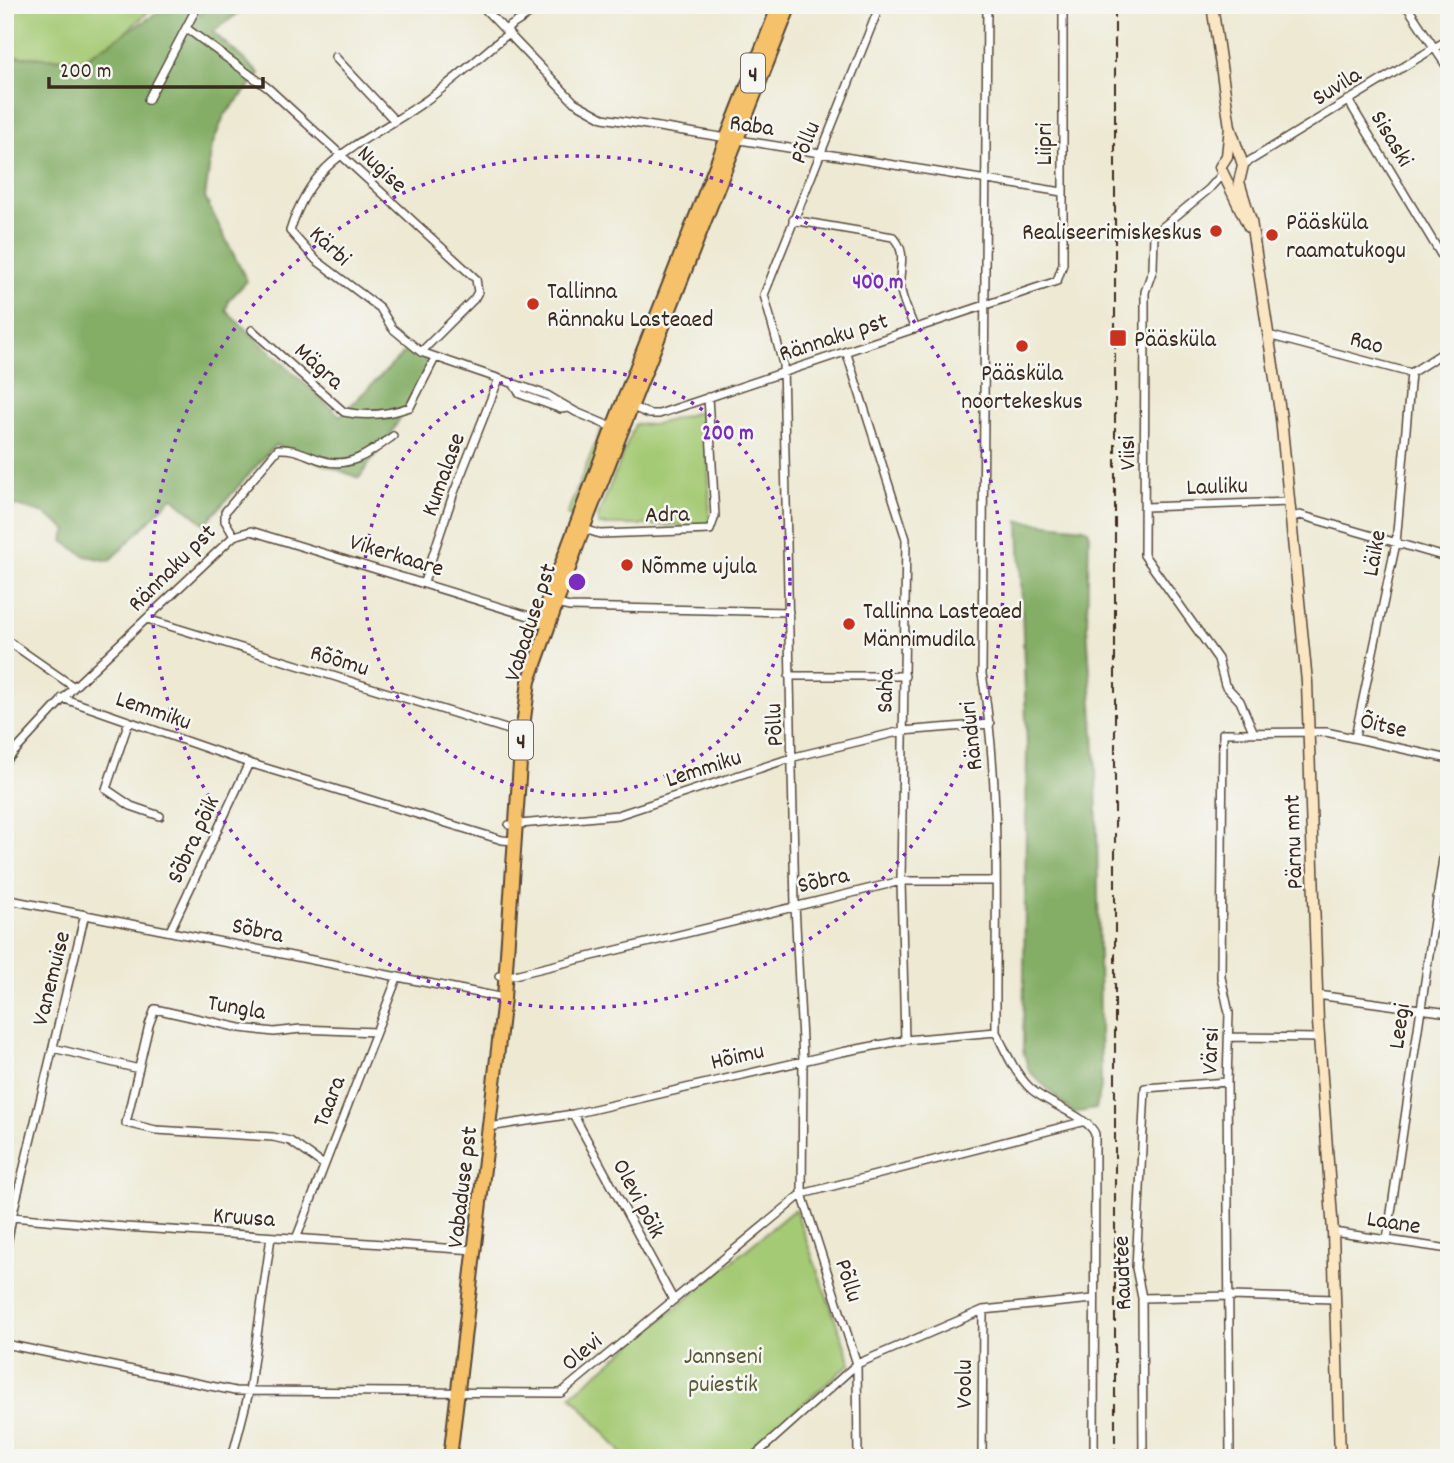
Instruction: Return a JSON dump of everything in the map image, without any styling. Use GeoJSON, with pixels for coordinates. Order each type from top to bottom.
{"type":"FeatureCollection","features":[{"type":"Feature","properties":{"kind":"highway","name":"Vabaduse pst"},"geometry":{"type":"LineString","coordinates":[[731,141],[779,5]]}},
{"type":"Feature","properties":{"kind":"highway","name":"Vabaduse pst"},"geometry":{"type":"LineString","coordinates":[[471,1249],[489,1127],[518,734],[544,621],[731,141],[790,5]]}},
{"type":"Feature","properties":{"kind":"highway","name":"Vabaduse pst"},"geometry":{"type":"LineString","coordinates":[[544,621],[555,603],[579,527]]}},
{"type":"Feature","properties":{"kind":"highway","name":"Vabaduse pst"},"geometry":{"type":"LineString","coordinates":[[450,1458],[455,1392],[500,998]]}},
{"type":"Feature","properties":{"kind":"highway","name":"Vabaduse pst"},"geometry":{"type":"LineString","coordinates":[[444,1458],[455,1392]]}},
{"type":"Feature","properties":{"kind":"main road","name":"Pärnu mnt"},"geometry":{"type":"LineString","coordinates":[[1212,5],[1230,127],[1241,166],[1239,182],[1249,210],[1249,227],[1268,335],[1292,516],[1310,731],[1317,995],[1333,1232],[1340,1458]]}},
{"type":"Feature","properties":{"kind":"main road","name":"Pärnu mnt"},"geometry":{"type":"LineString","coordinates":[[1230,127],[1227,156],[1221,163],[1249,227]]}},
{"type":"Feature","properties":{"kind":"main road"},"geometry":{"type":"LineString","coordinates":[[1224,174],[1235,177],[1241,166],[1227,156]]}},
{"type":"Feature","properties":{"kind":"street"},"geometry":{"type":"LineString","coordinates":[[148,100],[198,5]]}},
{"type":"Feature","properties":{"kind":"street","name":"Raba"},"geometry":{"type":"LineString","coordinates":[[481,5],[574,102],[603,118],[731,141],[987,178],[1062,192]]}},
{"type":"Feature","properties":{"kind":"street","name":"Kärbi"},"geometry":{"type":"LineString","coordinates":[[435,358],[421,352],[392,328],[380,308],[316,260],[290,233],[313,181],[340,154],[425,102],[508,31],[543,5]]}},
{"type":"Feature","properties":{"kind":"street","name":"Põllu"},"geometry":{"type":"LineString","coordinates":[[858,1458],[858,1364],[803,1194],[803,1060],[795,905],[794,757],[789,676],[783,372],[764,295],[880,5]]}},
{"type":"Feature","properties":{"kind":"street"},"geometry":{"type":"LineString","coordinates":[[985,307],[987,5]]}},
{"type":"Feature","properties":{"kind":"street","name":"Liipri"},"geometry":{"type":"LineString","coordinates":[[1057,281],[1063,264],[1063,5]]}},
{"type":"Feature","properties":{"kind":"street"},"geometry":{"type":"LineString","coordinates":[[1406,5],[1449,70]]}},
{"type":"Feature","properties":{"kind":"street","name":"Nugise"},"geometry":{"type":"LineString","coordinates":[[186,28],[268,88],[479,284],[474,299],[421,352]]}},
{"type":"Feature","properties":{"kind":"street","name":"Suvila"},"geometry":{"type":"LineString","coordinates":[[1241,166],[1449,38]]}},
{"type":"Feature","properties":{"kind":"street"},"geometry":{"type":"LineString","coordinates":[[335,58],[395,121]]}},
{"type":"Feature","properties":{"kind":"street","name":"Sisaski"},"geometry":{"type":"LineString","coordinates":[[1348,100],[1449,268]]}},
{"type":"Feature","properties":{"kind":"street","name":"Viisi"},"geometry":{"type":"LineString","coordinates":[[1224,174],[1154,234],[1153,269],[1145,304],[1146,507],[1143,549],[1147,563],[1160,575],[1191,625],[1218,659],[1225,685],[1240,701],[1253,731]]}},
{"type":"Feature","properties":{"kind":"street"},"geometry":{"type":"LineString","coordinates":[[793,220],[893,237],[901,245],[903,258],[900,288],[915,329]]}},
{"type":"Feature","properties":{"kind":"street","name":"Rännaku pst"},"geometry":{"type":"LineString","coordinates":[[627,404],[649,414],[659,414],[1057,281]]}},
{"type":"Feature","properties":{"kind":"street","name":"Ränduri"},"geometry":{"type":"LineString","coordinates":[[985,307],[982,674],[990,724],[996,802],[996,1031],[1010,1061],[1032,1090],[1082,1122]]}},
{"type":"Feature","properties":{"kind":"street","name":"Mägra"},"geometry":{"type":"LineString","coordinates":[[252,330],[344,412],[359,415],[390,415],[410,407],[435,358]]}},
{"type":"Feature","properties":{"kind":"street","name":"Rao"},"geometry":{"type":"LineString","coordinates":[[1268,335],[1411,373],[1449,349]]}},
{"type":"Feature","properties":{"kind":"street","name":"Saha"},"geometry":{"type":"LineString","coordinates":[[846,351],[906,539],[901,881],[905,1040]]}},
{"type":"Feature","properties":{"kind":"street"},"geometry":{"type":"LineString","coordinates":[[435,358],[514,386],[520,394],[561,409],[568,408],[617,429]]}},
{"type":"Feature","properties":{"kind":"street","name":"Läike"},"geometry":{"type":"LineString","coordinates":[[1355,737],[1396,543],[1411,373]]}},
{"type":"Feature","properties":{"kind":"street","name":"Kumalase"},"geometry":{"type":"LineString","coordinates":[[424,582],[453,495],[498,381]]}},
{"type":"Feature","properties":{"kind":"street","name":"Adra"},"geometry":{"type":"LineString","coordinates":[[579,527],[600,534],[710,530],[715,516],[708,397]]}},
{"type":"Feature","properties":{"kind":"street","name":"Rännaku pst"},"geometry":{"type":"LineString","coordinates":[[5,762],[62,698],[234,536],[225,521],[225,512],[278,449],[293,448],[321,461],[340,464],[366,456],[393,436]]}},
{"type":"Feature","properties":{"kind":"street","name":"Lauliku"},"geometry":{"type":"LineString","coordinates":[[1146,507],[1290,502]]}},
{"type":"Feature","properties":{"kind":"street"},"geometry":{"type":"LineString","coordinates":[[1292,516],[1300,515],[1449,558]]}},
{"type":"Feature","properties":{"kind":"street","name":"Vikerkaare"},"geometry":{"type":"LineString","coordinates":[[234,536],[251,531],[544,621]]}},
{"type":"Feature","properties":{"kind":"street"},"geometry":{"type":"LineString","coordinates":[[555,603],[570,607],[789,612]]}},
{"type":"Feature","properties":{"kind":"street","name":"Rõõmu"},"geometry":{"type":"LineString","coordinates":[[147,619],[518,734]]}},
{"type":"Feature","properties":{"kind":"street"},"geometry":{"type":"LineString","coordinates":[[5,639],[74,687]]}},
{"type":"Feature","properties":{"kind":"street"},"geometry":{"type":"LineString","coordinates":[[789,676],[905,676]]}},
{"type":"Feature","properties":{"kind":"street","name":"Lemmiku"},"geometry":{"type":"LineString","coordinates":[[62,698],[249,763],[511,840]]}},
{"type":"Feature","properties":{"kind":"street"},"geometry":{"type":"LineString","coordinates":[[129,721],[107,789],[131,806],[160,816]]}},
{"type":"Feature","properties":{"kind":"street","name":"Lemmiku"},"geometry":{"type":"LineString","coordinates":[[512,825],[618,815],[794,757],[902,731],[990,724]]}},
{"type":"Feature","properties":{"kind":"street","name":"Värsi"},"geometry":{"type":"LineString","coordinates":[[1230,1458],[1231,1296],[1227,1082],[1230,1013],[1221,977],[1223,733],[1310,731]]}},
{"type":"Feature","properties":{"kind":"street","name":"Õitse"},"geometry":{"type":"LineString","coordinates":[[1310,731],[1355,737],[1449,759]]}},
{"type":"Feature","properties":{"kind":"street","name":"Sõbra põik"},"geometry":{"type":"LineString","coordinates":[[170,931],[249,763]]}},
{"type":"Feature","properties":{"kind":"street","name":"Leegi"},"geometry":{"type":"LineString","coordinates":[[1387,1240],[1449,818]]}},
{"type":"Feature","properties":{"kind":"street","name":"Sõbra"},"geometry":{"type":"LineString","coordinates":[[502,976],[901,881],[995,881]]}},
{"type":"Feature","properties":{"kind":"street","name":"Sõbra"},"geometry":{"type":"LineString","coordinates":[[5,898],[500,998]]}},
{"type":"Feature","properties":{"kind":"street","name":"Vanemuise"},"geometry":{"type":"LineString","coordinates":[[5,1256],[12,1216],[85,914]]}},
{"type":"Feature","properties":{"kind":"street","name":"Taara"},"geometry":{"type":"LineString","coordinates":[[296,1239],[397,978]]}},
{"type":"Feature","properties":{"kind":"street"},"geometry":{"type":"LineString","coordinates":[[1317,995],[1449,1013]]}},
{"type":"Feature","properties":{"kind":"street","name":"Tungla"},"geometry":{"type":"LineString","coordinates":[[324,1165],[289,1141],[273,1137],[156,1130],[126,1123],[155,1009],[251,1030],[376,1032]]}},
{"type":"Feature","properties":{"kind":"street","name":"Hõimu"},"geometry":{"type":"LineString","coordinates":[[489,1127],[573,1114],[803,1060],[905,1040],[996,1031]]}},
{"type":"Feature","properties":{"kind":"street"},"geometry":{"type":"LineString","coordinates":[[1229,1037],[1319,1038]]}},
{"type":"Feature","properties":{"kind":"street"},"geometry":{"type":"LineString","coordinates":[[53,1048],[139,1069]]}},
{"type":"Feature","properties":{"kind":"street","name":"Raudtee"},"geometry":{"type":"LineString","coordinates":[[1143,1458],[1142,1298],[1136,1268],[1144,1088],[1227,1082]]}},
{"type":"Feature","properties":{"kind":"street","name":"Olevi põik"},"geometry":{"type":"LineString","coordinates":[[573,1114],[673,1299]]}},
{"type":"Feature","properties":{"kind":"street","name":"Olevi"},"geometry":{"type":"LineString","coordinates":[[5,1344],[249,1392],[561,1393],[803,1194],[1082,1122]]}},
{"type":"Feature","properties":{"kind":"street","name":"Raudtee"},"geometry":{"type":"LineString","coordinates":[[1082,1122],[1088,1122],[1095,1134],[1094,1458]]}},
{"type":"Feature","properties":{"kind":"street","name":"Kruusa"},"geometry":{"type":"LineString","coordinates":[[12,1216],[296,1239],[471,1249]]}},
{"type":"Feature","properties":{"kind":"street","name":"Laane"},"geometry":{"type":"LineString","coordinates":[[1333,1232],[1449,1249]]}},
{"type":"Feature","properties":{"kind":"street"},"geometry":{"type":"LineString","coordinates":[[232,1458],[249,1392],[271,1237]]}},
{"type":"Feature","properties":{"kind":"street"},"geometry":{"type":"LineString","coordinates":[[1142,1298],[1231,1296],[1335,1299]]}},
{"type":"Feature","properties":{"kind":"street"},"geometry":{"type":"LineString","coordinates":[[752,1458],[858,1364],[983,1310],[1093,1299]]}},
{"type":"Feature","properties":{"kind":"street","name":"Voolu"},"geometry":{"type":"LineString","coordinates":[[982,1458],[983,1310]]}},
{"type":"Feature","properties":{"kind":"green space"},"geometry":{"type":"Polygon","coordinates":[[[5,5],[156,5],[120,37],[82,60],[5,56],[5,5]]]}},
{"type":"Feature","properties":{"kind":"green space"},"geometry":{"type":"Polygon","coordinates":[[[170,5],[184,5],[201,14],[206,5],[249,5],[213,32],[260,74],[224,116],[212,146],[205,198],[247,281],[229,300],[226,311],[340,416],[405,352],[424,357],[429,365],[393,430],[359,478],[275,445],[205,524],[172,497],[110,561],[86,556],[63,541],[67,530],[45,514],[14,505],[5,517],[5,56],[82,60],[170,5]]]}},
{"type":"Feature","properties":{"kind":"green space"},"geometry":{"type":"Polygon","coordinates":[[[699,412],[707,421],[710,524],[705,529],[682,530],[681,525],[598,525],[598,516],[635,424],[653,425],[699,412]]]}},
{"type":"Feature","properties":{"kind":"green space"},"geometry":{"type":"Polygon","coordinates":[[[601,429],[605,434],[574,516],[567,514],[601,429]]]}},
{"type":"Feature","properties":{"kind":"green space"},"geometry":{"type":"Polygon","coordinates":[[[1019,521],[1084,528],[1089,531],[1087,626],[1096,766],[1101,1087],[1096,1109],[1073,1113],[1029,1071],[1023,1050],[1027,749],[1019,521]]]}},
{"type":"Feature","properties":{"kind":"green space","name":"Jannseni puiestik"},"geometry":{"type":"Polygon","coordinates":[[[795,1209],[851,1363],[739,1458],[626,1458],[571,1395],[795,1209]]]}},
{"type":"Feature","properties":{"kind":"railway"},"geometry":{"type":"LineString","coordinates":[[1115,5],[1115,1458]]}},
{"type":"Feature","properties":{"kind":"place","name":"Realiseerimiskeskus"},"geometry":{"type":"Point","coordinates":[1216,231]}},
{"type":"Feature","properties":{"kind":"place","name":"Pääsküla raamatukogu"},"geometry":{"type":"Point","coordinates":[1272,235]}},
{"type":"Feature","properties":{"kind":"place","name":"Tallinna Rännaku Lasteaed"},"geometry":{"type":"Point","coordinates":[533,304]}},
{"type":"Feature","properties":{"kind":"place","name":"Pääsküla"},"geometry":{"type":"Point","coordinates":[1118,338]}},
{"type":"Feature","properties":{"kind":"place","name":"Pääsküla noortekeskus"},"geometry":{"type":"Point","coordinates":[1022,346]}},
{"type":"Feature","properties":{"kind":"place","name":"Nõmme ujula"},"geometry":{"type":"Point","coordinates":[627,565]}},
{"type":"Feature","properties":{"kind":"place","name":"Tallinna Lasteaed Männimudila"},"geometry":{"type":"Point","coordinates":[849,624]}}]}
